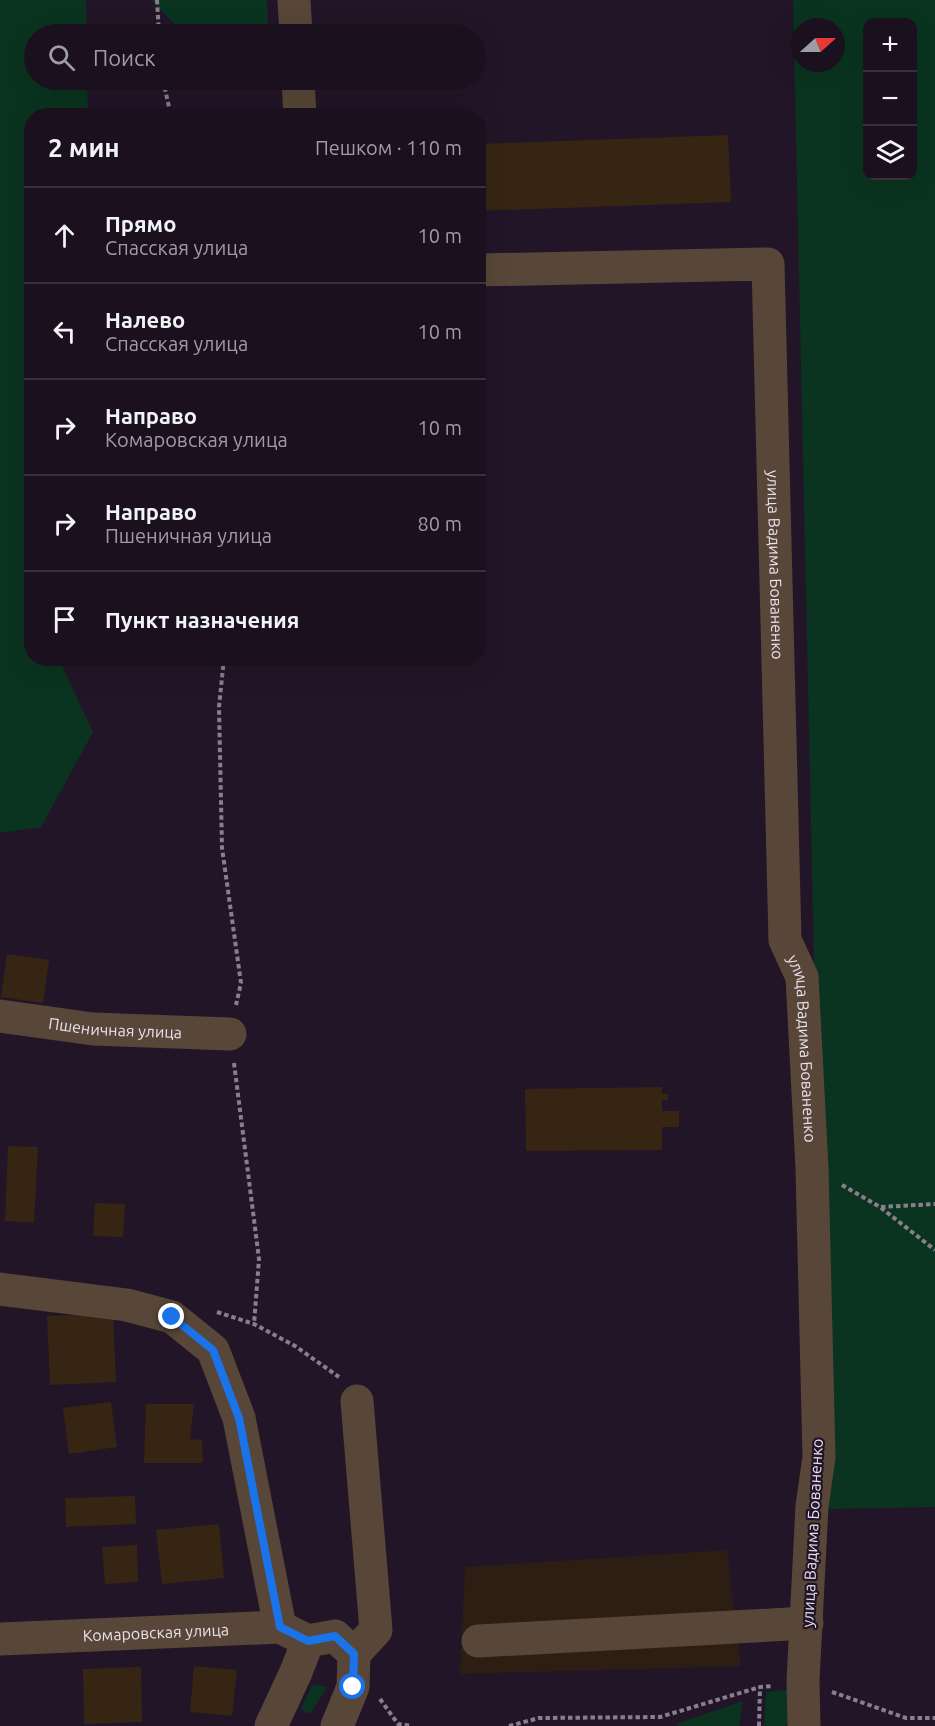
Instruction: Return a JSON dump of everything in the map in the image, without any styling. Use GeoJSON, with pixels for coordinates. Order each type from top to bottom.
{"type":"FeatureCollection","features":[{"type":"Feature","properties":{"kind":"street"},"geometry":{"type":"LineString","coordinates":[[294,0],[295,24]]}},
{"type":"Feature","properties":{"kind":"street"},"geometry":{"type":"LineString","coordinates":[[299,90],[300,108]]}},
{"type":"Feature","properties":{"kind":"street","name":"улица Вадима Бованенко"},"geometry":{"type":"LineString","coordinates":[[486,270],[768,264],[785,940],[802,978],[812,1168],[819,1457],[813,1506],[803,1681],[804,1726]]}},
{"type":"Feature","properties":{"kind":"street","name":"Пшеничная улица"},"geometry":{"type":"LineString","coordinates":[[0,1016],[93,1029],[230,1034]]}},
{"type":"Feature","properties":{"kind":"street"},"geometry":{"type":"LineString","coordinates":[[0,1289],[127,1305],[172,1317],[213,1350],[239,1418],[294,1634],[296,1672],[271,1726]]}},
{"type":"Feature","properties":{"kind":"street"},"geometry":{"type":"LineString","coordinates":[[337,1726],[353,1687],[354,1654],[376,1630],[357,1401]]}},
{"type":"Feature","properties":{"kind":"street"},"geometry":{"type":"LineString","coordinates":[[478,1641],[807,1623]]}},
{"type":"Feature","properties":{"kind":"street","name":"Комаровская улица"},"geometry":{"type":"LineString","coordinates":[[0,1639],[294,1634],[335,1636],[354,1654]]}},
{"type":"Feature","properties":{"kind":"path"},"geometry":{"type":"LineString","coordinates":[[157,0],[158,24]]}},
{"type":"Feature","properties":{"kind":"path"},"geometry":{"type":"LineString","coordinates":[[165,90],[169,108]]}},
{"type":"Feature","properties":{"kind":"path"},"geometry":{"type":"LineString","coordinates":[[223,666],[219,707],[222,848],[241,983],[230,1034],[259,1259],[254,1324]]}},
{"type":"Feature","properties":{"kind":"path"},"geometry":{"type":"LineString","coordinates":[[812,1168],[880,1207],[935,1250]]}},
{"type":"Feature","properties":{"kind":"path"},"geometry":{"type":"LineString","coordinates":[[880,1207],[935,1204]]}},
{"type":"Feature","properties":{"kind":"path"},"geometry":{"type":"LineString","coordinates":[[172,1317],[213,1311],[254,1324],[295,1346],[340,1378],[357,1401]]}},
{"type":"Feature","properties":{"kind":"path"},"geometry":{"type":"LineString","coordinates":[[509,1726],[539,1718],[660,1717],[760,1687],[803,1681],[906,1718],[935,1718]]}},
{"type":"Feature","properties":{"kind":"path"},"geometry":{"type":"LineString","coordinates":[[759,1726],[760,1687]]}},
{"type":"Feature","properties":{"kind":"shaded area"},"geometry":{"type":"Polygon","coordinates":[[[727,1550],[741,1666],[460,1674],[465,1567],[727,1550]]]}},
{"type":"Feature","properties":{"kind":"green space"},"geometry":{"type":"Polygon","coordinates":[[[0,0],[86,0],[87,24],[24,24],[24,90],[87,90],[88,108],[24,108],[24,666],[62,666],[93,732],[41,827],[0,833],[0,0]]]}},
{"type":"Feature","properties":{"kind":"green space"},"geometry":{"type":"Polygon","coordinates":[[[151,0],[267,0],[268,24],[175,24],[151,0]]]}},
{"type":"Feature","properties":{"kind":"green space"},"geometry":{"type":"Polygon","coordinates":[[[793,0],[935,0],[935,1507],[826,1509],[795,72],[845,72],[845,18],[793,18],[793,0]]]}},
{"type":"Feature","properties":{"kind":"green space"},"geometry":{"type":"Polygon","coordinates":[[[313,1684],[327,1687],[311,1713],[306,1713],[301,1708],[313,1684]]]}},
{"type":"Feature","properties":{"kind":"green space"},"geometry":{"type":"Polygon","coordinates":[[[792,1689],[791,1714],[785,1726],[764,1726],[766,1692],[792,1689]]]}},
{"type":"Feature","properties":{"kind":"green space"},"geometry":{"type":"Polygon","coordinates":[[[743,1701],[739,1726],[680,1726],[676,1724],[743,1701]]]}},
{"type":"Feature","properties":{"kind":"building"},"geometry":{"type":"Polygon","coordinates":[[[728,135],[731,202],[486,211],[486,144],[728,135]]]}},
{"type":"Feature","properties":{"kind":"building"},"geometry":{"type":"Polygon","coordinates":[[[7,954],[49,960],[43,1003],[1,997],[7,954]]]}},
{"type":"Feature","properties":{"kind":"building"},"geometry":{"type":"Polygon","coordinates":[[[662,1087],[662,1094],[668,1094],[668,1100],[662,1100],[662,1111],[679,1111],[679,1127],[662,1127],[662,1150],[526,1151],[525,1089],[662,1087]]]}},
{"type":"Feature","properties":{"kind":"building"},"geometry":{"type":"Polygon","coordinates":[[[8,1146],[38,1147],[34,1223],[5,1221],[8,1146]]]}},
{"type":"Feature","properties":{"kind":"building"},"geometry":{"type":"Polygon","coordinates":[[[95,1203],[125,1204],[123,1237],[93,1236],[95,1203]]]}},
{"type":"Feature","properties":{"kind":"building"},"geometry":{"type":"Polygon","coordinates":[[[113,1314],[116,1382],[50,1385],[47,1316],[113,1314]]]}},
{"type":"Feature","properties":{"kind":"building"},"geometry":{"type":"Polygon","coordinates":[[[111,1402],[117,1447],[69,1454],[63,1408],[111,1402]]]}},
{"type":"Feature","properties":{"kind":"building"},"geometry":{"type":"Polygon","coordinates":[[[146,1404],[194,1404],[190,1439],[202,1440],[203,1463],[144,1463],[146,1404]]]}},
{"type":"Feature","properties":{"kind":"building"},"geometry":{"type":"Polygon","coordinates":[[[135,1496],[136,1524],[66,1527],[65,1498],[135,1496]]]}},
{"type":"Feature","properties":{"kind":"building"},"geometry":{"type":"Polygon","coordinates":[[[219,1524],[224,1578],[162,1584],[156,1530],[219,1524]]]}},
{"type":"Feature","properties":{"kind":"building"},"geometry":{"type":"Polygon","coordinates":[[[137,1545],[138,1582],[105,1584],[102,1547],[137,1545]]]}},
{"type":"Feature","properties":{"kind":"building"},"geometry":{"type":"Polygon","coordinates":[[[194,1666],[237,1670],[232,1716],[190,1712],[194,1666]]]}},
{"type":"Feature","properties":{"kind":"building"},"geometry":{"type":"Polygon","coordinates":[[[141,1667],[142,1722],[84,1724],[83,1669],[141,1667]]]}},
{"type":"Feature","properties":{"kind":"route"},"geometry":{"type":"LineString","coordinates":[[172,1317],[213,1350],[239,1418],[280,1627],[308,1641],[335,1636],[354,1654],[353,1687]]}}]}
